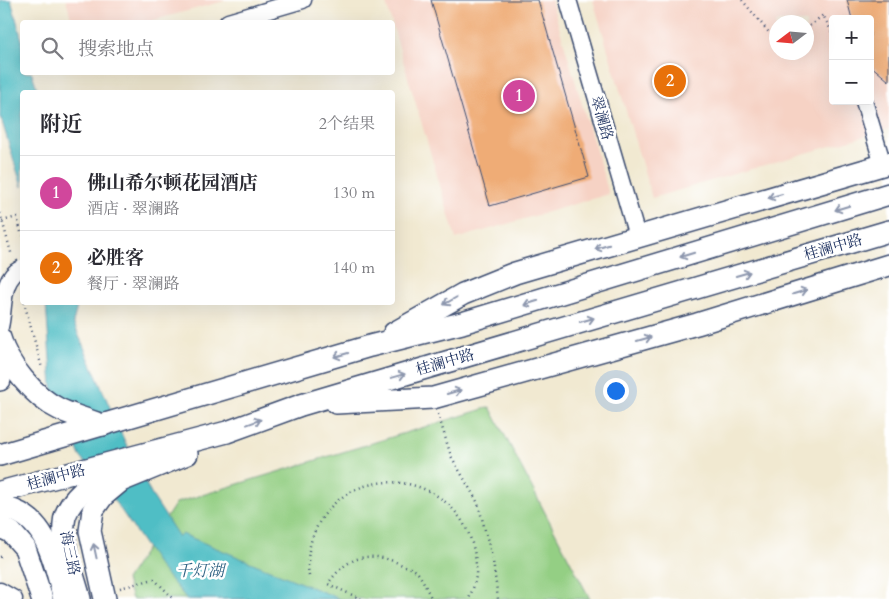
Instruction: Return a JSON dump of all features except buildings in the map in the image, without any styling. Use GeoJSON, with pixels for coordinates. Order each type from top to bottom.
{"type":"FeatureCollection","features":[{"type":"Feature","properties":{"kind":"main road"},"geometry":{"type":"LineString","coordinates":[[370,346],[463,294],[492,282],[637,236],[886,164]]}},
{"type":"Feature","properties":{"kind":"main road"},"geometry":{"type":"LineString","coordinates":[[0,455],[370,346],[462,323],[889,194]]}},
{"type":"Feature","properties":{"kind":"main road","name":"桂澜中路"},"geometry":{"type":"LineString","coordinates":[[0,492],[227,432],[301,405],[889,231]]}},
{"type":"Feature","properties":{"kind":"main road"},"geometry":{"type":"LineString","coordinates":[[301,405],[433,398],[697,324],[889,265]]}},
{"type":"Feature","properties":{"kind":"main road"},"geometry":{"type":"LineString","coordinates":[[1,338],[25,382],[43,398],[58,408],[103,425]]}},
{"type":"Feature","properties":{"kind":"main road"},"geometry":{"type":"LineString","coordinates":[[0,380],[1,338]]}},
{"type":"Feature","properties":{"kind":"main road"},"geometry":{"type":"LineString","coordinates":[[104,596],[90,531],[93,510],[104,496],[121,481],[182,456],[227,432]]}},
{"type":"Feature","properties":{"kind":"main road","name":"海三路"},"geometry":{"type":"LineString","coordinates":[[80,599],[64,536],[64,522],[70,506],[84,490],[106,472],[140,455]]}},
{"type":"Feature","properties":{"kind":"main road","name":"海三路"},"geometry":{"type":"LineString","coordinates":[[0,508],[16,511],[34,523],[52,556],[64,599]]}},
{"type":"Feature","properties":{"kind":"main road"},"geometry":{"type":"LineString","coordinates":[[0,527],[11,532],[25,548],[42,599]]}},
{"type":"Feature","properties":{"kind":"street"},"geometry":{"type":"LineString","coordinates":[[235,20],[303,0]]}},
{"type":"Feature","properties":{"kind":"street","name":"翠澜路"},"geometry":{"type":"LineString","coordinates":[[568,0],[637,236]]}},
{"type":"Feature","properties":{"kind":"street"},"geometry":{"type":"LineString","coordinates":[[865,105],[886,164]]}},
{"type":"Feature","properties":{"kind":"street"},"geometry":{"type":"LineString","coordinates":[[1,338],[6,283],[20,269]]}},
{"type":"Feature","properties":{"kind":"street"},"geometry":{"type":"LineString","coordinates":[[0,591],[14,599]]}},
{"type":"Feature","properties":{"kind":"path"},"geometry":{"type":"LineString","coordinates":[[742,0],[769,33]]}},
{"type":"Feature","properties":{"kind":"path"},"geometry":{"type":"LineString","coordinates":[[814,22],[823,15],[829,26]]}},
{"type":"Feature","properties":{"kind":"path"},"geometry":{"type":"LineString","coordinates":[[2,221],[17,217],[20,228]]}},
{"type":"Feature","properties":{"kind":"path"},"geometry":{"type":"LineString","coordinates":[[25,305],[42,368]]}},
{"type":"Feature","properties":{"kind":"path"},"geometry":{"type":"LineString","coordinates":[[433,398],[451,456],[478,503],[493,561],[498,599]]}},
{"type":"Feature","properties":{"kind":"path"},"geometry":{"type":"LineString","coordinates":[[309,576],[307,562],[313,534],[327,511],[348,493],[373,483],[401,481],[427,489],[450,504],[467,526],[475,553],[476,580],[469,599]]}},
{"type":"Feature","properties":{"kind":"path"},"geometry":{"type":"LineString","coordinates":[[0,557],[4,556]]}},
{"type":"Feature","properties":{"kind":"path"},"geometry":{"type":"LineString","coordinates":[[361,599],[328,584],[336,572],[350,561],[367,556],[393,561],[416,571],[432,599]]}},
{"type":"Feature","properties":{"kind":"path"},"geometry":{"type":"LineString","coordinates":[[104,596],[154,579],[174,599]]}},
{"type":"Feature","properties":{"kind":"shaded area"},"geometry":{"type":"Polygon","coordinates":[[[66,0],[228,0],[154,20],[71,20],[66,0]]]}},
{"type":"Feature","properties":{"kind":"shaded area"},"geometry":{"type":"Polygon","coordinates":[[[385,0],[551,0],[609,194],[456,239],[395,34],[395,20],[391,20],[385,0]]]}},
{"type":"Feature","properties":{"kind":"shaded area"},"geometry":{"type":"Polygon","coordinates":[[[593,0],[889,0],[889,129],[652,198],[593,0]]]}},
{"type":"Feature","properties":{"kind":"green space"},"geometry":{"type":"Polygon","coordinates":[[[490,407],[590,599],[132,599],[126,580],[176,503],[490,407]]]}},
{"type":"Feature","properties":{"kind":"water"},"geometry":{"type":"Polygon","coordinates":[[[0,0],[11,0],[20,33],[20,75],[33,75],[37,90],[20,90],[20,180],[0,115],[0,0]]]}},
{"type":"Feature","properties":{"kind":"water","name":"千灯湖"},"geometry":{"type":"Polygon","coordinates":[[[46,305],[77,305],[73,322],[125,442],[151,494],[179,537],[182,534],[340,599],[187,599],[158,565],[121,510],[80,456],[52,387],[46,305]]]}},
{"type":"Feature","properties":{"kind":"place","name":"必胜客"},"geometry":{"type":"Point","coordinates":[670,81]}},
{"type":"Feature","properties":{"kind":"place","name":"佛山希尔顿花园酒店"},"geometry":{"type":"Point","coordinates":[519,96]}}]}
